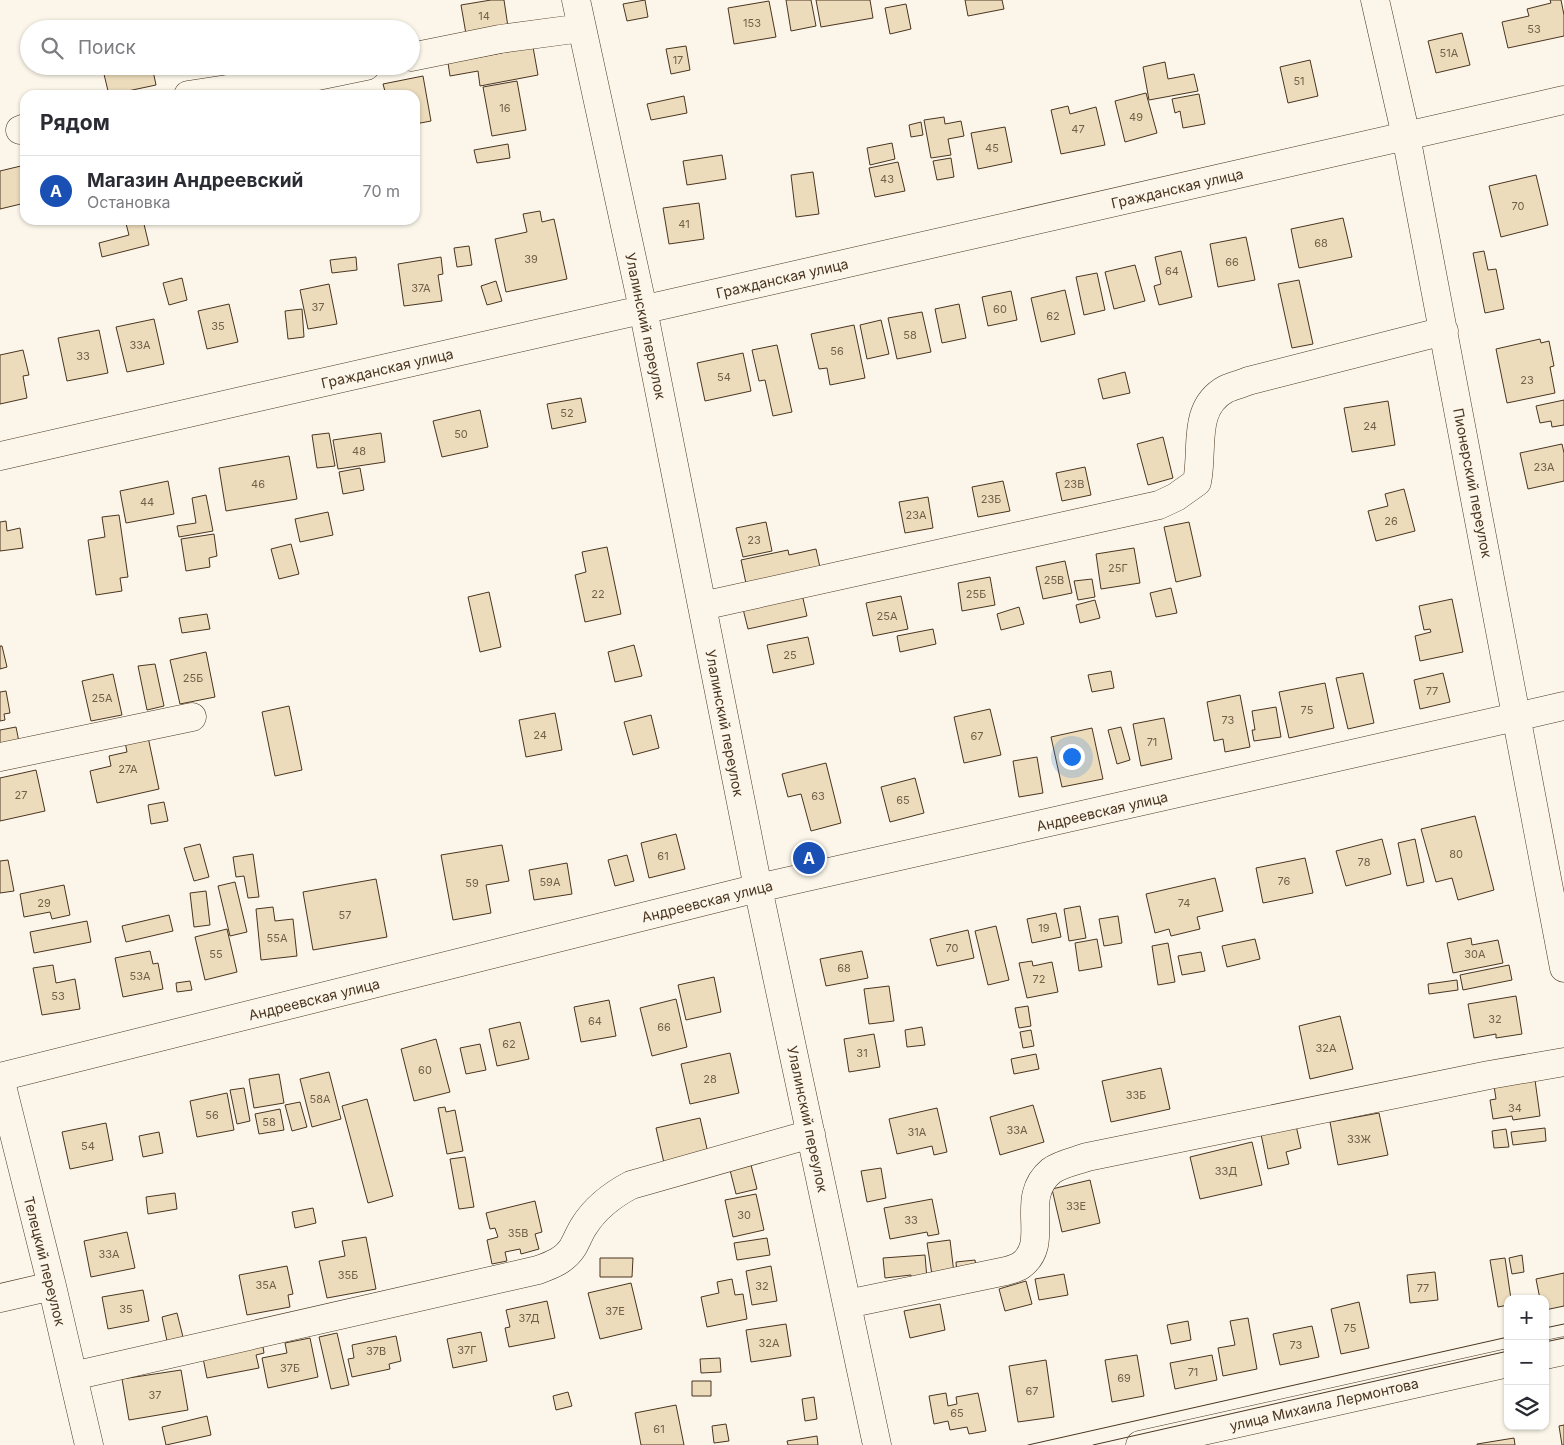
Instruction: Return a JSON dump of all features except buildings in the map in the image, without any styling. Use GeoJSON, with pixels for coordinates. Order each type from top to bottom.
{"type":"FeatureCollection","features":[{"type":"Feature","properties":{"kind":"street","name":"Улалинский переулок"},"geometry":{"type":"LineString","coordinates":[[579,0],[582,28],[644,309],[758,888],[877,1445]]}},
{"type":"Feature","properties":{"kind":"street","name":"Пионерский переулок"},"geometry":{"type":"LineString","coordinates":[[1375,0],[1406,136],[1564,968]]}},
{"type":"Feature","properties":{"kind":"street"},"geometry":{"type":"LineString","coordinates":[[420,55],[500,39],[582,28]]}},
{"type":"Feature","properties":{"kind":"street"},"geometry":{"type":"LineString","coordinates":[[220,90],[269,86],[322,75]]}},
{"type":"Feature","properties":{"kind":"street","name":"Гражданская улица"},"geometry":{"type":"LineString","coordinates":[[0,456],[1564,100]]}},
{"type":"Feature","properties":{"kind":"street"},"geometry":{"type":"LineString","coordinates":[[702,606],[1159,505],[1176,497],[1197,482],[1200,471],[1200,433],[1204,418],[1209,403],[1226,390],[1248,381],[1444,331]]}},
{"type":"Feature","properties":{"kind":"street","name":"Андреевская улица"},"geometry":{"type":"LineString","coordinates":[[0,1077],[758,888],[1564,706]]}},
{"type":"Feature","properties":{"kind":"street"},"geometry":{"type":"LineString","coordinates":[[0,757],[192,717]]}},
{"type":"Feature","properties":{"kind":"street"},"geometry":{"type":"LineString","coordinates":[[847,1304],[1006,1271],[1020,1266],[1032,1254],[1036,1242],[1036,1194],[1041,1182],[1052,1170],[1087,1157],[1480,1077],[1564,1062]]}},
{"type":"Feature","properties":{"kind":"street","name":"Телецкий переулок"},"geometry":{"type":"LineString","coordinates":[[0,1077],[89,1445]]}},
{"type":"Feature","properties":{"kind":"street"},"geometry":{"type":"LineString","coordinates":[[72,1376],[538,1270],[560,1260],[568,1254],[584,1225],[598,1208],[631,1185],[811,1134]]}},
{"type":"Feature","properties":{"kind":"street"},"geometry":{"type":"LineString","coordinates":[[0,1298],[52,1286]]}},
{"type":"Feature","properties":{"kind":"street"},"geometry":{"type":"LineString","coordinates":[[1549,1354],[1564,1351]]}},
{"type":"Feature","properties":{"kind":"street","name":"улица Михаила Лермонтова"},"geometry":{"type":"LineString","coordinates":[[1140,1445],[1504,1364]]}},
{"type":"Feature","properties":{"kind":"tram line"},"geometry":{"type":"LineString","coordinates":[[1549,1327],[1564,1324]]}},
{"type":"Feature","properties":{"kind":"tram line"},"geometry":{"type":"LineString","coordinates":[[1028,1445],[1504,1338]]}},
{"type":"Feature","properties":{"kind":"tram line"},"geometry":{"type":"LineString","coordinates":[[1549,1341],[1564,1338]]}},
{"type":"Feature","properties":{"kind":"tram line"},"geometry":{"type":"LineString","coordinates":[[1093,1445],[1504,1352]]}},
{"type":"Feature","properties":{"kind":"place","name":"Магазин Андреевский"},"geometry":{"type":"Point","coordinates":[809,858]}}]}
